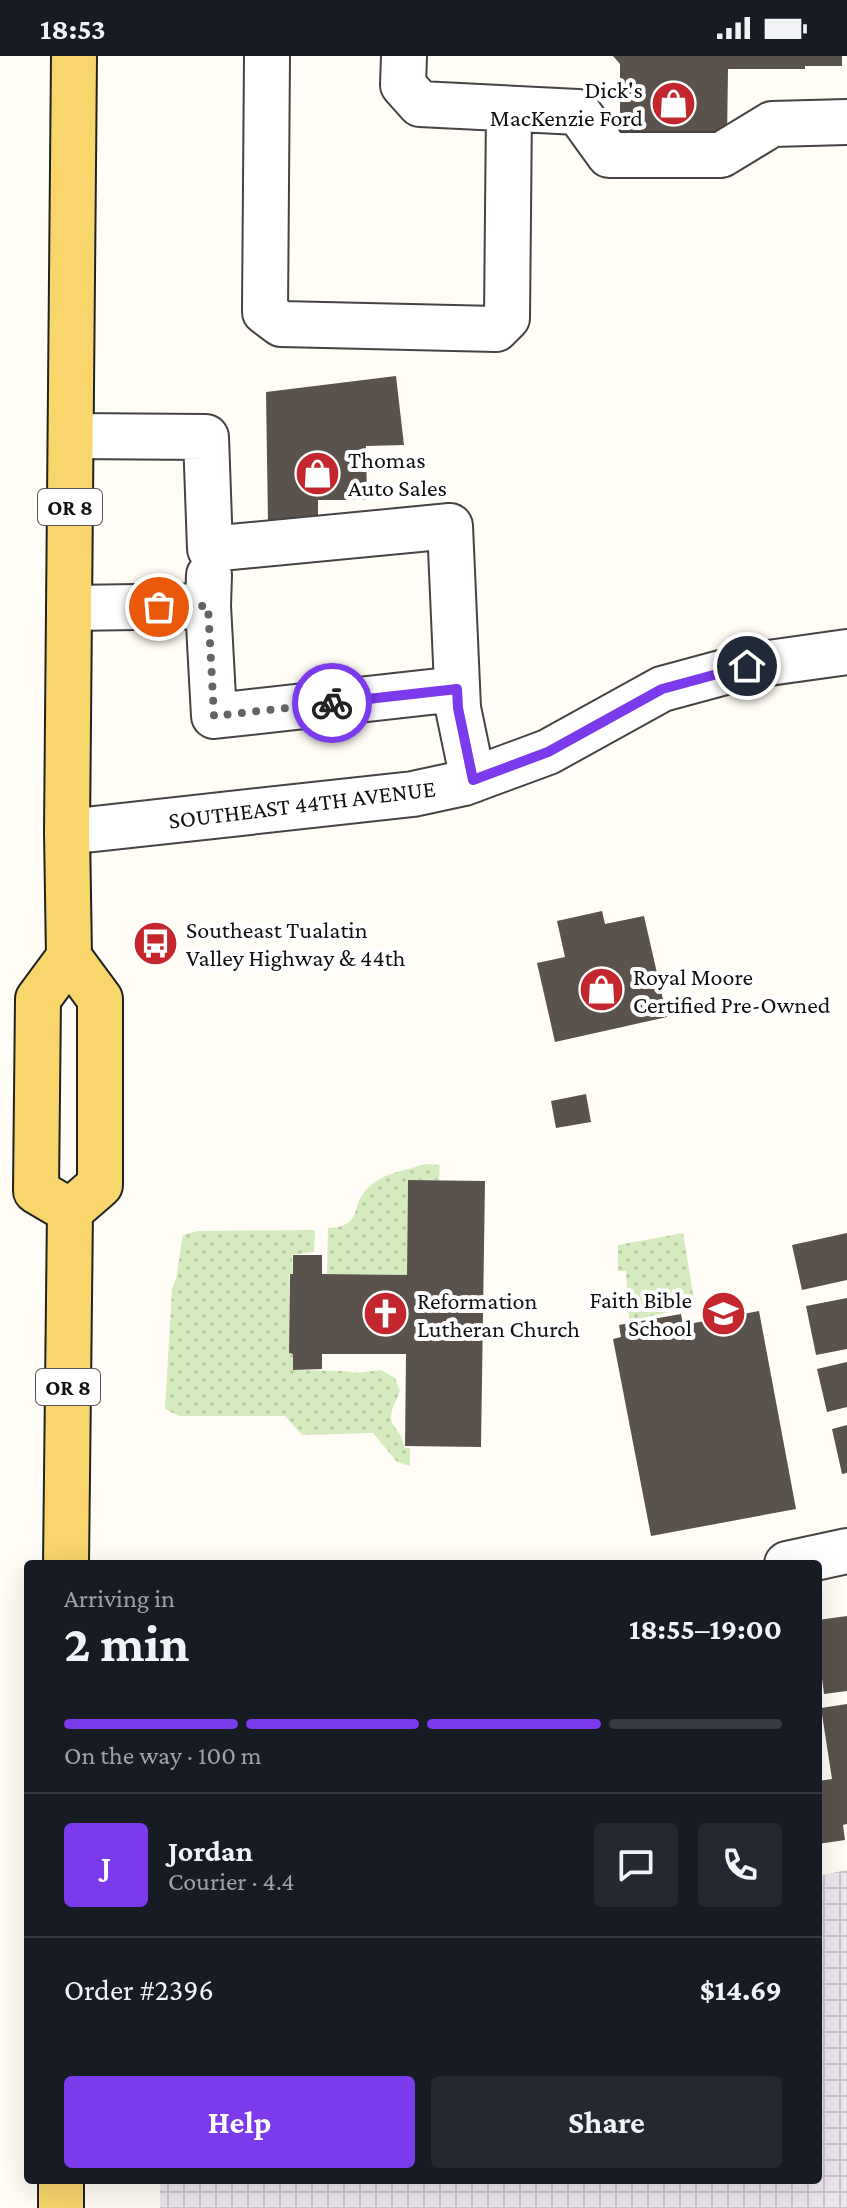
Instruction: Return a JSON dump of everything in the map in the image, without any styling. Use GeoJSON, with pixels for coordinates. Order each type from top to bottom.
{"type":"FeatureCollection","features":[{"type":"Feature","properties":{"kind":"main road","name":"OR 8"},"geometry":{"type":"LineString","coordinates":[[69,957],[67,832],[74,56]]}},
{"type":"Feature","properties":{"kind":"main road"},"geometry":{"type":"LineString","coordinates":[[69,957],[100,999],[100,1185],[70,1211],[36,1191],[38,999],[69,957]]}},
{"type":"Feature","properties":{"kind":"main road","name":"OR 8"},"geometry":{"type":"LineString","coordinates":[[66,1560],[70,1211]]}},
{"type":"Feature","properties":{"kind":"main road"},"geometry":{"type":"LineString","coordinates":[[61,2184],[61,2208]]}},
{"type":"Feature","properties":{"kind":"street"},"geometry":{"type":"LineString","coordinates":[[267,56],[265,312],[281,324],[496,329],[507,318],[509,109]]}},
{"type":"Feature","properties":{"kind":"street"},"geometry":{"type":"LineString","coordinates":[[404,56],[403,85],[420,104],[578,112],[609,155],[721,155],[772,124],[847,122]]}},
{"type":"Feature","properties":{"kind":"street"},"geometry":{"type":"LineString","coordinates":[[71,436],[206,437],[210,549],[208,606],[214,716],[457,689]]}},
{"type":"Feature","properties":{"kind":"street"},"geometry":{"type":"LineString","coordinates":[[210,549],[450,526],[458,708],[473,780]]}},
{"type":"Feature","properties":{"kind":"street"},"geometry":{"type":"LineString","coordinates":[[69,608],[208,606]]}},
{"type":"Feature","properties":{"kind":"street","name":"SOUTHEAST 44TH AVENUE"},"geometry":{"type":"LineString","coordinates":[[67,832],[413,794],[473,780],[548,752],[662,689],[747,666],[847,652]]}},
{"type":"Feature","properties":{"kind":"street"},"geometry":{"type":"LineString","coordinates":[[805,1560],[847,1551]]}},
{"type":"Feature","properties":{"kind":"shaded area"},"geometry":{"type":"Polygon","coordinates":[[[847,1870],[847,2208],[160,2208],[160,2184],[822,2184],[822,1875],[847,1870]]]}},
{"type":"Feature","properties":{"kind":"green space"},"geometry":{"type":"Polygon","coordinates":[[[425,1164],[440,1165],[439,1180],[408,1180],[407,1275],[327,1274],[328,1228],[340,1227],[352,1219],[364,1193],[376,1182],[425,1164]]]}},
{"type":"Feature","properties":{"kind":"green space"},"geometry":{"type":"Polygon","coordinates":[[[315,1230],[314,1252],[292,1255],[293,1274],[289,1274],[289,1353],[293,1354],[293,1370],[357,1373],[381,1370],[395,1378],[400,1391],[391,1417],[404,1448],[410,1448],[410,1466],[397,1462],[373,1433],[302,1435],[285,1416],[179,1416],[165,1409],[172,1289],[183,1235],[198,1231],[315,1230]]]}},
{"type":"Feature","properties":{"kind":"green space"},"geometry":{"type":"Polygon","coordinates":[[[683,1233],[695,1306],[629,1321],[626,1271],[618,1271],[618,1245],[683,1233]]]}},
{"type":"Feature","properties":{"kind":"building","name":"Dick's MacKenzie Ford"},"geometry":{"type":"Polygon","coordinates":[[[613,56],[842,56],[842,66],[728,69],[727,138],[620,137],[620,64],[613,56]]]}},
{"type":"Feature","properties":{"kind":"building","name":"Thomas Auto Sales"},"geometry":{"type":"Polygon","coordinates":[[[396,376],[404,445],[366,446],[367,500],[318,500],[318,523],[268,523],[266,392],[396,376]]]}},
{"type":"Feature","properties":{"kind":"building","name":"Royal Moore Certified Pre-Owned"},"geometry":{"type":"Polygon","coordinates":[[[602,911],[605,924],[644,916],[667,1017],[555,1042],[537,963],[565,957],[557,921],[602,911]]]}},
{"type":"Feature","properties":{"kind":"building"},"geometry":{"type":"Polygon","coordinates":[[[586,1094],[591,1122],[556,1128],[551,1101],[586,1094]]]}},
{"type":"Feature","properties":{"kind":"building","name":"Reformation Lutheran Church"},"geometry":{"type":"Polygon","coordinates":[[[408,1180],[485,1181],[481,1447],[405,1446],[406,1354],[322,1354],[322,1369],[293,1370],[293,1354],[289,1353],[293,1255],[322,1255],[322,1274],[407,1275],[408,1180]]]}},
{"type":"Feature","properties":{"kind":"building"},"geometry":{"type":"Polygon","coordinates":[[[847,1233],[847,1280],[802,1290],[792,1245],[847,1233]]]}},
{"type":"Feature","properties":{"kind":"building"},"geometry":{"type":"Polygon","coordinates":[[[847,1298],[847,1349],[816,1355],[806,1306],[847,1298]]]}},
{"type":"Feature","properties":{"kind":"building"},"geometry":{"type":"Polygon","coordinates":[[[759,1311],[796,1509],[651,1536],[613,1339],[621,1337],[619,1325],[681,1314],[683,1325],[759,1311]]]}},
{"type":"Feature","properties":{"kind":"building"},"geometry":{"type":"Polygon","coordinates":[[[847,1362],[847,1407],[827,1412],[817,1369],[847,1362]]]}},
{"type":"Feature","properties":{"kind":"building"},"geometry":{"type":"Polygon","coordinates":[[[847,1425],[847,1473],[842,1474],[832,1429],[847,1425]]]}},
{"type":"Feature","properties":{"kind":"building"},"geometry":{"type":"Polygon","coordinates":[[[847,1616],[847,1691],[824,1694],[822,1619],[847,1616]]]}},
{"type":"Feature","properties":{"kind":"building"},"geometry":{"type":"Polygon","coordinates":[[[847,1704],[845,1840],[822,1843],[822,1780],[832,1779],[822,1708],[847,1704]]]}},
{"type":"Feature","properties":{"kind":"way so far"},"geometry":{"type":"LineString","coordinates":[[159,607],[208,606],[214,716],[332,703]]}},
{"type":"Feature","properties":{"kind":"place","name":"Dick's MacKenzie Ford"},"geometry":{"type":"Point","coordinates":[674,103]}},
{"type":"Feature","properties":{"kind":"place","name":"Thomas Auto Sales"},"geometry":{"type":"Point","coordinates":[317,473]}},
{"type":"Feature","properties":{"kind":"place","name":"Southeast Tualatin Valley Highway & 44th"},"geometry":{"type":"Point","coordinates":[155,943]}},
{"type":"Feature","properties":{"kind":"place","name":"Royal Moore Certified Pre-Owned"},"geometry":{"type":"Point","coordinates":[602,990]}},
{"type":"Feature","properties":{"kind":"place","name":"Faith Bible School"},"geometry":{"type":"Point","coordinates":[723,1313]}},
{"type":"Feature","properties":{"kind":"place","name":"Reformation Lutheran Church"},"geometry":{"type":"Point","coordinates":[386,1314]}},
{"type":"Feature","properties":{"kind":"route"},"geometry":{"type":"LineString","coordinates":[[332,703],[457,689],[473,780],[548,752],[662,689],[747,666]]}}]}
